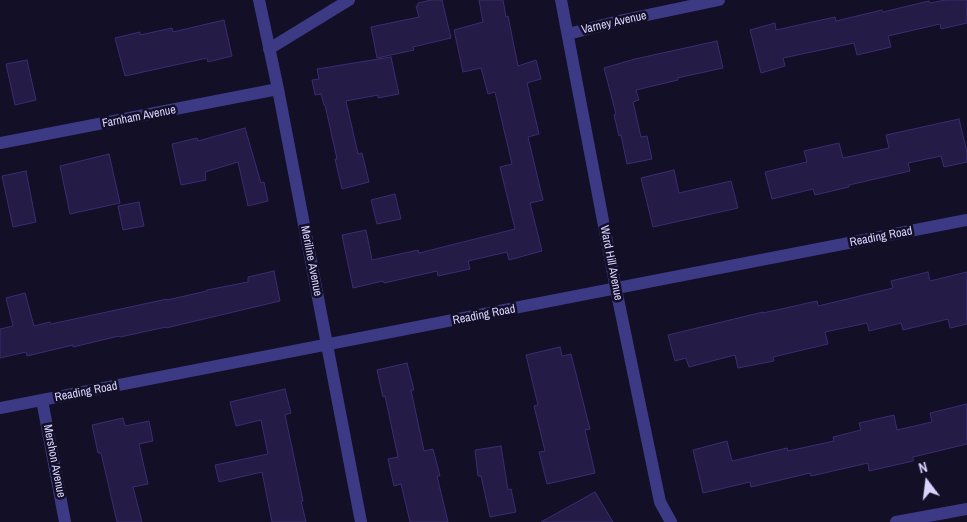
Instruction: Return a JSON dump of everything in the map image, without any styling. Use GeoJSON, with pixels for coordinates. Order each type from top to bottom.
{"type":"FeatureCollection","features":[{"type":"Feature","properties":{"kind":"street","name":"Meriline Avenue"},"geometry":{"type":"LineString","coordinates":[[259,0],[278,89],[360,522]]}},
{"type":"Feature","properties":{"kind":"street"},"geometry":{"type":"LineString","coordinates":[[269,49],[349,0]]}},
{"type":"Feature","properties":{"kind":"street","name":"Ward Hill Avenue"},"geometry":{"type":"LineString","coordinates":[[561,0],[616,289],[660,502],[671,522]]}},
{"type":"Feature","properties":{"kind":"street","name":"Varney Avenue"},"geometry":{"type":"LineString","coordinates":[[568,34],[719,0]]}},
{"type":"Feature","properties":{"kind":"street","name":"Farnham Avenue"},"geometry":{"type":"LineString","coordinates":[[0,144],[278,89]]}},
{"type":"Feature","properties":{"kind":"street","name":"Reading Road"},"geometry":{"type":"LineString","coordinates":[[0,408],[967,220]]}},
{"type":"Feature","properties":{"kind":"street","name":"Mershon Avenue"},"geometry":{"type":"LineString","coordinates":[[42,400],[65,522]]}},
{"type":"Feature","properties":{"kind":"street"},"geometry":{"type":"LineString","coordinates":[[896,522],[967,509]]}},
{"type":"Feature","properties":{"kind":"building"},"geometry":{"type":"Polygon","coordinates":[[[442,0],[451,38],[413,47],[414,50],[377,58],[371,27],[419,17],[416,6],[418,6],[418,3],[442,0]]]}},
{"type":"Feature","properties":{"kind":"building"},"geometry":{"type":"Polygon","coordinates":[[[479,0],[503,0],[518,66],[536,60],[541,79],[527,83],[539,134],[528,137],[543,200],[530,203],[542,251],[509,260],[507,252],[468,261],[470,269],[438,276],[437,271],[353,288],[342,235],[366,230],[372,260],[418,250],[419,253],[515,229],[500,167],[512,164],[495,92],[488,94],[481,68],[463,72],[454,30],[483,22],[479,0]]]}},
{"type":"Feature","properties":{"kind":"building"},"geometry":{"type":"Polygon","coordinates":[[[946,0],[967,0],[967,23],[941,29],[940,24],[888,36],[891,47],[857,55],[854,43],[783,58],[785,66],[761,73],[750,30],[775,23],[776,30],[835,17],[836,21],[929,1],[930,3],[946,0]]]}},
{"type":"Feature","properties":{"kind":"building"},"geometry":{"type":"Polygon","coordinates":[[[224,20],[232,56],[208,62],[207,58],[125,76],[115,38],[140,32],[140,35],[172,28],[173,32],[224,20]]]}},
{"type":"Feature","properties":{"kind":"building"},"geometry":{"type":"Polygon","coordinates":[[[717,41],[723,68],[677,78],[678,80],[636,90],[639,100],[633,102],[641,137],[647,136],[652,159],[627,164],[604,68],[635,59],[717,41]]]}},
{"type":"Feature","properties":{"kind":"building"},"geometry":{"type":"Polygon","coordinates":[[[391,57],[399,94],[378,98],[378,95],[346,101],[358,154],[362,153],[369,182],[342,189],[325,105],[321,94],[315,95],[312,80],[319,79],[317,69],[391,57]]]}},
{"type":"Feature","properties":{"kind":"building"},"geometry":{"type":"Polygon","coordinates":[[[27,60],[36,100],[15,105],[6,64],[27,60]]]}},
{"type":"Feature","properties":{"kind":"building"},"geometry":{"type":"Polygon","coordinates":[[[959,119],[967,152],[967,162],[944,167],[941,156],[908,163],[910,171],[849,185],[849,187],[815,195],[813,189],[772,199],[765,172],[807,162],[804,151],[839,143],[843,158],[889,148],[886,135],[959,119]]]}},
{"type":"Feature","properties":{"kind":"building"},"geometry":{"type":"Polygon","coordinates":[[[245,128],[261,183],[264,182],[268,201],[248,206],[238,162],[205,172],[206,180],[181,185],[172,144],[197,138],[198,141],[245,128]]]}},
{"type":"Feature","properties":{"kind":"building"},"geometry":{"type":"Polygon","coordinates":[[[109,154],[120,203],[70,214],[60,166],[109,154]]]}},
{"type":"Feature","properties":{"kind":"building"},"geometry":{"type":"Polygon","coordinates":[[[674,170],[679,193],[731,181],[738,208],[653,227],[641,178],[674,170]]]}},
{"type":"Feature","properties":{"kind":"building"},"geometry":{"type":"Polygon","coordinates":[[[26,171],[36,222],[13,227],[2,176],[26,171]]]}},
{"type":"Feature","properties":{"kind":"building"},"geometry":{"type":"Polygon","coordinates":[[[395,194],[401,219],[377,224],[371,200],[395,194]]]}},
{"type":"Feature","properties":{"kind":"building"},"geometry":{"type":"Polygon","coordinates":[[[139,202],[144,226],[123,230],[118,206],[139,202]]]}},
{"type":"Feature","properties":{"kind":"building"},"geometry":{"type":"Polygon","coordinates":[[[274,271],[280,301],[166,328],[119,336],[73,347],[73,345],[27,356],[26,352],[0,358],[0,329],[13,326],[6,298],[25,293],[34,326],[248,282],[248,277],[274,271]]]}},
{"type":"Feature","properties":{"kind":"building"},"geometry":{"type":"Polygon","coordinates":[[[928,272],[930,281],[967,272],[967,324],[950,328],[948,319],[903,330],[901,323],[869,331],[867,323],[825,332],[828,344],[773,357],[774,361],[738,368],[735,355],[689,367],[686,358],[675,361],[668,335],[763,312],[817,301],[818,306],[893,288],[891,281],[928,272]]]}},
{"type":"Feature","properties":{"kind":"building"},"geometry":{"type":"Polygon","coordinates":[[[560,347],[562,356],[571,354],[590,429],[585,430],[595,473],[547,484],[539,452],[545,451],[534,406],[538,405],[526,355],[560,347]]]}},
{"type":"Feature","properties":{"kind":"building"},"geometry":{"type":"Polygon","coordinates":[[[407,363],[414,390],[411,390],[424,451],[433,449],[440,476],[437,476],[448,522],[410,522],[401,484],[394,486],[388,459],[398,457],[385,396],[383,397],[377,370],[407,363]]]}},
{"type":"Feature","properties":{"kind":"building"},"geometry":{"type":"Polygon","coordinates":[[[285,389],[291,413],[285,415],[306,522],[272,522],[262,472],[219,482],[215,465],[268,454],[261,420],[236,426],[230,402],[285,389]]]}},
{"type":"Feature","properties":{"kind":"building"},"geometry":{"type":"Polygon","coordinates":[[[967,404],[967,444],[913,457],[913,461],[869,471],[868,463],[811,476],[810,473],[751,487],[750,482],[703,493],[693,450],[727,441],[732,461],[787,448],[788,451],[834,441],[833,437],[861,430],[859,423],[894,415],[897,430],[932,422],[930,413],[967,404]]]}},
{"type":"Feature","properties":{"kind":"building"},"geometry":{"type":"Polygon","coordinates":[[[123,418],[125,426],[149,421],[153,441],[139,444],[148,484],[133,487],[142,522],[117,522],[101,453],[98,453],[92,425],[123,418]]]}},
{"type":"Feature","properties":{"kind":"building"},"geometry":{"type":"Polygon","coordinates":[[[501,446],[508,490],[511,489],[516,512],[490,517],[481,476],[478,476],[475,450],[501,446]]]}},
{"type":"Feature","properties":{"kind":"building"},"geometry":{"type":"Polygon","coordinates":[[[595,492],[613,522],[541,522],[595,492]]]}}]}
